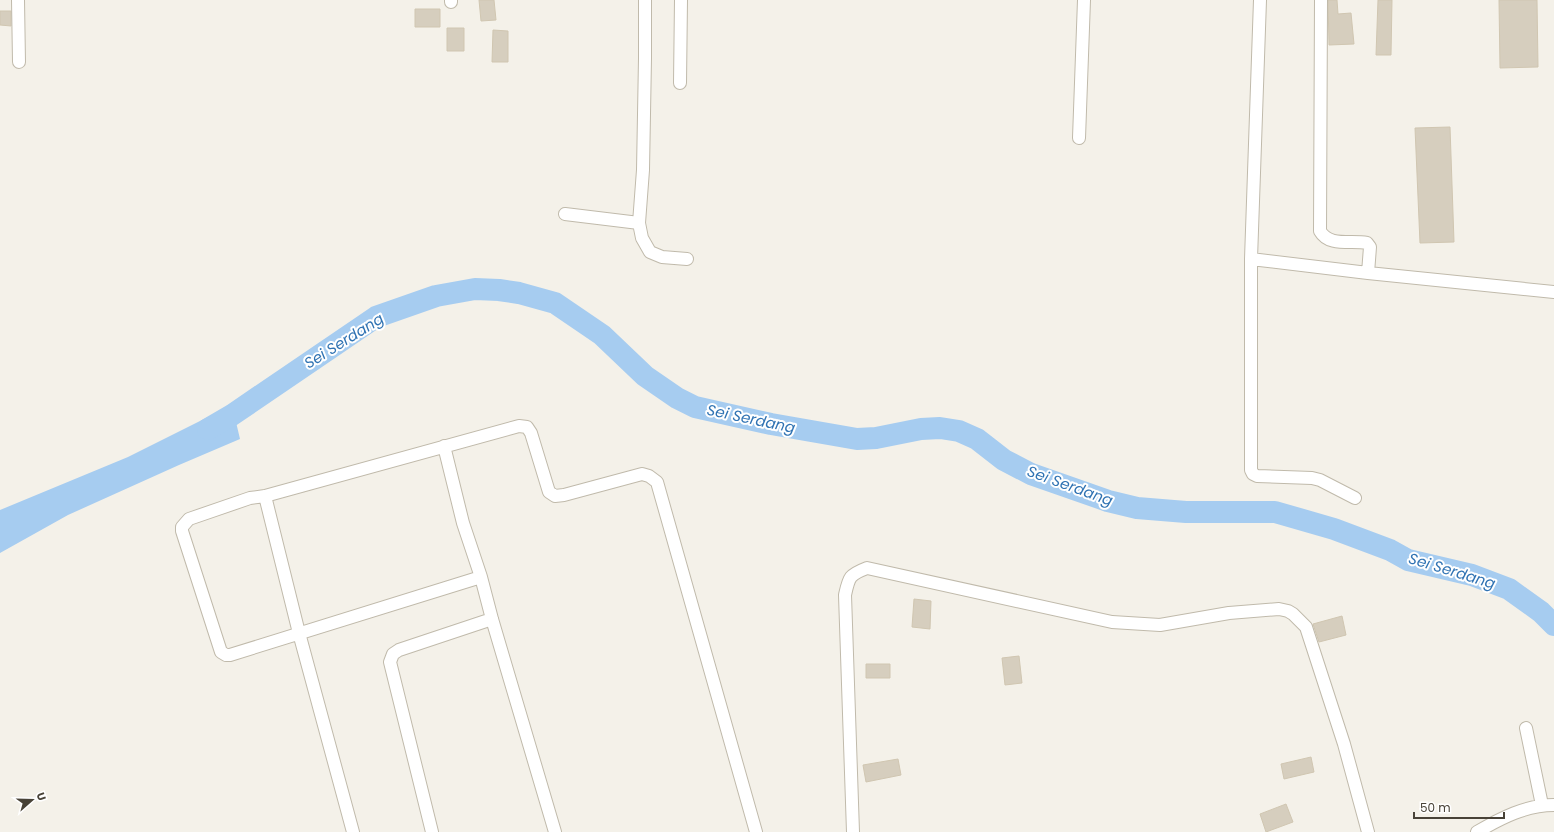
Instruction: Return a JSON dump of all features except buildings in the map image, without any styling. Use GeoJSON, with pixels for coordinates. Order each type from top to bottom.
{"type":"FeatureCollection","features":[{"type":"Feature","properties":{"kind":"street"},"geometry":{"type":"LineString","coordinates":[[18,0],[19,62]]}},
{"type":"Feature","properties":{"kind":"street"},"geometry":{"type":"LineString","coordinates":[[645,0],[644,146],[639,223],[642,238],[650,252],[662,256],[687,259]]}},
{"type":"Feature","properties":{"kind":"street"},"geometry":{"type":"LineString","coordinates":[[680,83],[681,0]]}},
{"type":"Feature","properties":{"kind":"street"},"geometry":{"type":"LineString","coordinates":[[1079,138],[1084,0]]}},
{"type":"Feature","properties":{"kind":"street"},"geometry":{"type":"LineString","coordinates":[[1260,0],[1252,259],[1251,470],[1253,474],[1257,476],[1312,478],[1320,480],[1355,498]]}},
{"type":"Feature","properties":{"kind":"street"},"geometry":{"type":"LineString","coordinates":[[1321,0],[1320,231],[1324,237],[1330,241],[1365,243],[1370,247],[1368,270]]}},
{"type":"Feature","properties":{"kind":"street"},"geometry":{"type":"LineString","coordinates":[[565,214],[639,223]]}},
{"type":"Feature","properties":{"kind":"street"},"geometry":{"type":"LineString","coordinates":[[1252,259],[1368,270],[1554,292]]}},
{"type":"Feature","properties":{"kind":"street"},"geometry":{"type":"LineString","coordinates":[[480,577],[230,655],[221,652],[182,531],[184,525],[189,519],[250,498],[265,496],[518,426],[524,426],[531,433],[549,492],[555,496],[564,495],[642,474],[649,476],[657,482],[756,832]]}},
{"type":"Feature","properties":{"kind":"street"},"geometry":{"type":"LineString","coordinates":[[444,446],[463,524],[555,832]]}},
{"type":"Feature","properties":{"kind":"street"},"geometry":{"type":"LineString","coordinates":[[265,496],[299,633],[353,832]]}},
{"type":"Feature","properties":{"kind":"street"},"geometry":{"type":"LineString","coordinates":[[852,832],[845,595],[848,580],[854,573],[867,568],[1112,622],[1160,625],[1229,613],[1280,609],[1288,611],[1300,620],[1306,627],[1344,744],[1368,832]]}},
{"type":"Feature","properties":{"kind":"street"},"geometry":{"type":"LineString","coordinates":[[432,832],[390,662],[392,654],[398,650],[492,619]]}},
{"type":"Feature","properties":{"kind":"street"},"geometry":{"type":"LineString","coordinates":[[1526,728],[1542,805]]}},
{"type":"Feature","properties":{"kind":"street"},"geometry":{"type":"LineString","coordinates":[[1477,832],[1507,816],[1542,805],[1554,805]]}},
{"type":"Feature","properties":{"kind":"water"},"geometry":{"type":"Polygon","coordinates":[[[232,405],[240,439],[68,515],[0,553],[0,510],[128,457],[232,405]]]}},
{"type":"Feature","properties":{"kind":"waterway","name":"Sei Serdang"},"geometry":{"type":"LineString","coordinates":[[208,429],[232,415],[376,317],[436,296],[475,289],[499,290],[519,293],[555,303],[602,335],[645,376],[677,398],[695,407],[771,424],[857,439],[876,438],[921,429],[940,428],[959,431],[977,439],[1004,460],[1031,474],[1108,501],[1137,508],[1186,512],[1275,512],[1334,529],[1390,550],[1408,560],[1472,575],[1509,589],[1541,612],[1554,625]]}}]}
